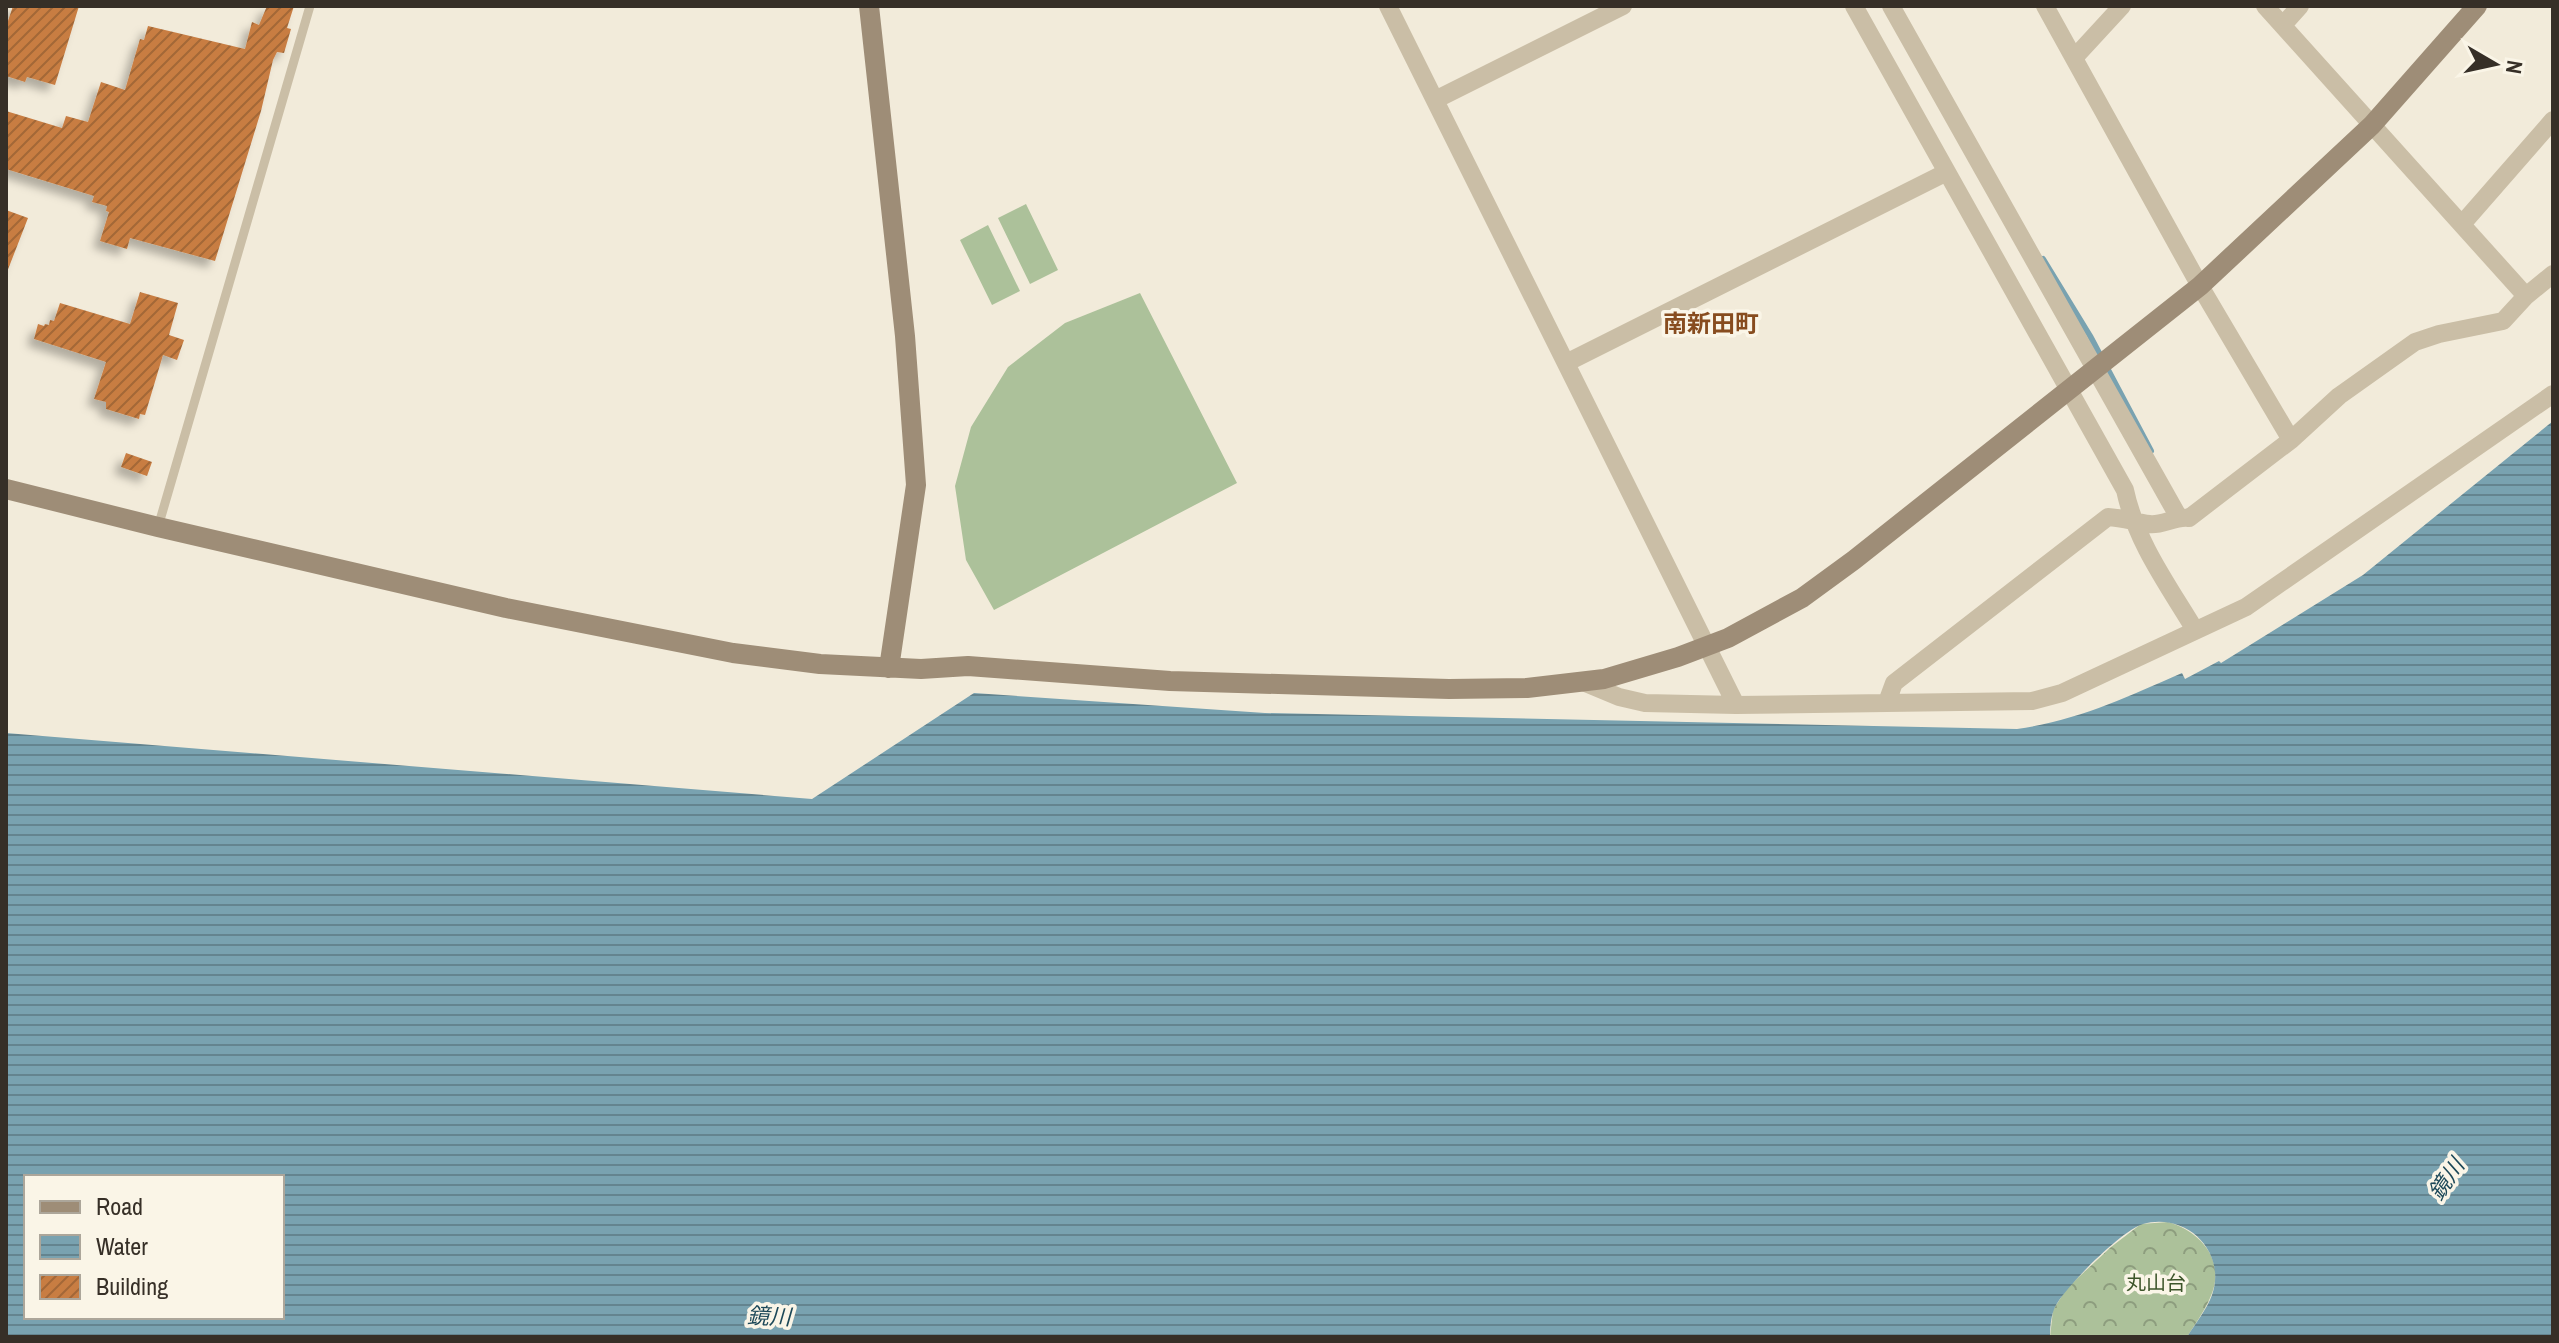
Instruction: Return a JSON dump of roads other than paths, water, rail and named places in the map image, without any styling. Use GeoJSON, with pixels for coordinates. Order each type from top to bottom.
{"type":"FeatureCollection","features":[{"type":"Feature","properties":{"kind":"street"},"geometry":{"type":"LineString","coordinates":[[869,6],[905,336],[916,485],[889,668]]}},
{"type":"Feature","properties":{"kind":"street"},"geometry":{"type":"LineString","coordinates":[[1388,6],[1736,705]]}},
{"type":"Feature","properties":{"kind":"street"},"geometry":{"type":"LineString","coordinates":[[1435,100],[1623,6]]}},
{"type":"Feature","properties":{"kind":"street"},"geometry":{"type":"LineString","coordinates":[[1854,6],[2125,490],[2130,518],[2142,543],[2195,630]]}},
{"type":"Feature","properties":{"kind":"street"},"geometry":{"type":"LineString","coordinates":[[1891,6],[2178,516]]}},
{"type":"Feature","properties":{"kind":"street"},"geometry":{"type":"LineString","coordinates":[[2045,6],[2200,286],[2291,440]]}},
{"type":"Feature","properties":{"kind":"street"},"geometry":{"type":"LineString","coordinates":[[2075,57],[2122,6]]}},
{"type":"Feature","properties":{"kind":"street"},"geometry":{"type":"LineString","coordinates":[[2265,6],[2526,296]]}},
{"type":"Feature","properties":{"kind":"street"},"geometry":{"type":"LineString","coordinates":[[2283,25],[2300,6]]}},
{"type":"Feature","properties":{"kind":"street"},"geometry":{"type":"LineString","coordinates":[[6,489],[506,608],[733,653],[820,664],[889,668],[968,666],[1170,681],[1449,689],[1527,688],[1604,679],[1707,646],[1770,617],[1802,598],[2200,286],[2372,125],[2477,6]]}},
{"type":"Feature","properties":{"kind":"street"},"geometry":{"type":"LineString","coordinates":[[2463,223],[2553,120]]}},
{"type":"Feature","properties":{"kind":"street"},"geometry":{"type":"LineString","coordinates":[[1566,363],[1947,172]]}},
{"type":"Feature","properties":{"kind":"street"},"geometry":{"type":"LineString","coordinates":[[1887,702],[1894,683],[2108,517],[2130,518],[2152,525],[2178,516],[2189,518],[2291,440],[2339,396],[2415,342],[2503,321],[2526,296],[2553,274]]}},
{"type":"Feature","properties":{"kind":"street"},"geometry":{"type":"LineString","coordinates":[[1583,682],[1619,697],[1645,703],[1736,705],[2032,701],[2062,693],[2246,607],[2553,394]]}},
{"type":"Feature","properties":{"kind":"lane"},"geometry":{"type":"LineString","coordinates":[[158,527],[310,6]]}},
{"type":"Feature","properties":{"kind":"water","name":"鏡川"},"geometry":{"type":"Polygon","coordinates":[[[2553,421],[2553,1337],[2187,1337],[2212,1295],[2214,1264],[2200,1239],[2174,1224],[2159,1222],[2134,1228],[2082,1274],[2055,1307],[2050,1337],[6,1337],[6,733],[812,799],[974,693],[1265,713],[2017,729],[2081,714],[2182,673],[2185,679],[2219,661],[2221,663],[2363,575],[2553,421]]]}},
{"type":"Feature","properties":{"kind":"waterway"},"geometry":{"type":"LineString","coordinates":[[2043,259],[2090,336],[2151,451]]}},
{"type":"Feature","properties":{"kind":"district","name":"南新田町"},"geometry":{"type":"Point","coordinates":[1711,323]}},
{"type":"Feature","properties":{"kind":"park label","name":"丸山台"},"geometry":{"type":"Point","coordinates":[2156,1282]}}]}
